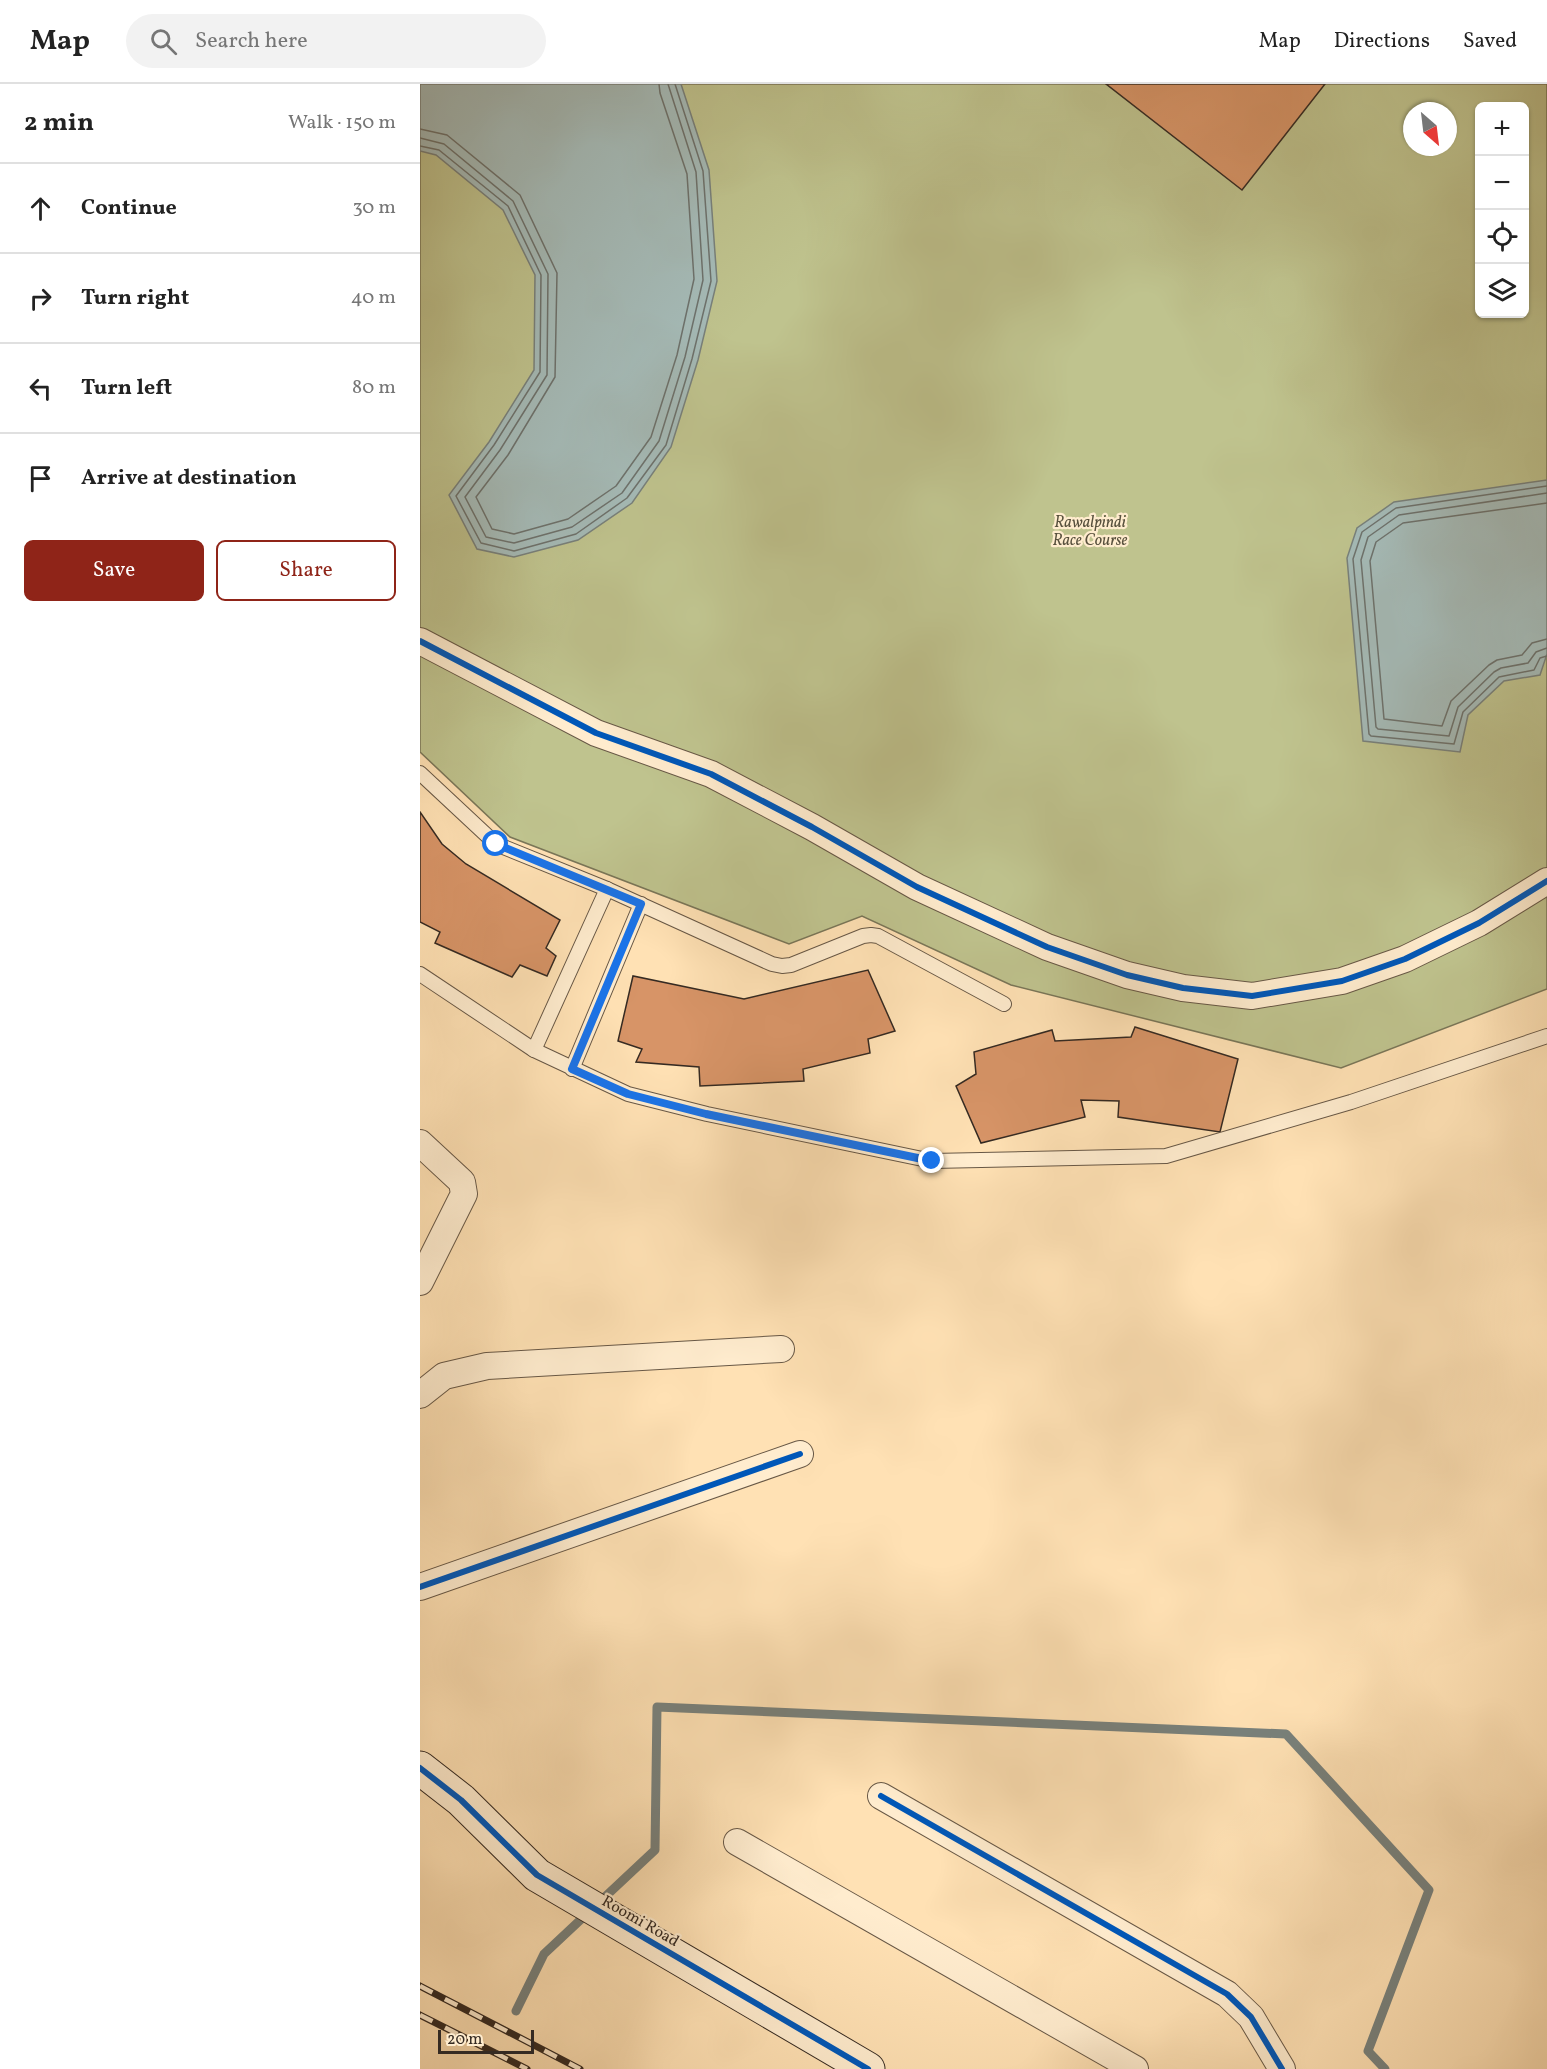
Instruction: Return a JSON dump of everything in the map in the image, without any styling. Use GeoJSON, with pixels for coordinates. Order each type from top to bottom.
{"type":"FeatureCollection","features":[{"type":"Feature","properties":{"kind":"street"},"geometry":{"type":"LineString","coordinates":[[420,641],[596,733],[711,774],[812,827],[917,887],[1047,947],[1127,975],[1183,988],[1252,996],[1342,981],[1405,959],[1479,923],[1547,881]]}},
{"type":"Feature","properties":{"kind":"street"},"geometry":{"type":"LineString","coordinates":[[420,1143],[462,1182],[464,1194],[420,1282]]}},
{"type":"Feature","properties":{"kind":"street"},"geometry":{"type":"LineString","coordinates":[[420,1394],[444,1376],[487,1366],[781,1348]]}},
{"type":"Feature","properties":{"kind":"street"},"geometry":{"type":"LineString","coordinates":[[420,1587],[800,1454]]}},
{"type":"Feature","properties":{"kind":"street","name":"Roomi Road"},"geometry":{"type":"LineString","coordinates":[[420,1768],[461,1800],[537,1875],[868,2069]]}},
{"type":"Feature","properties":{"kind":"street"},"geometry":{"type":"LineString","coordinates":[[881,1796],[1227,1994],[1251,2017],[1282,2069]]}},
{"type":"Feature","properties":{"kind":"street"},"geometry":{"type":"LineString","coordinates":[[737,1842],[1135,2069]]}},
{"type":"Feature","properties":{"kind":"lane"},"geometry":{"type":"LineString","coordinates":[[420,773],[496,844],[607,889],[772,964],[791,965],[863,936],[878,936],[1004,1004]]}},
{"type":"Feature","properties":{"kind":"lane"},"geometry":{"type":"LineString","coordinates":[[534,1050],[607,889]]}},
{"type":"Feature","properties":{"kind":"lane"},"geometry":{"type":"LineString","coordinates":[[572,1069],[641,904]]}},
{"type":"Feature","properties":{"kind":"lane"},"geometry":{"type":"LineString","coordinates":[[420,974],[534,1050],[628,1094],[706,1114],[932,1161],[1166,1156],[1351,1102],[1547,1036]]}},
{"type":"Feature","properties":{"kind":"green space","name":"Rawalpindi Race Course"},"geometry":{"type":"Polygon","coordinates":[[[420,84],[1547,84],[1547,989],[1341,1068],[1011,985],[862,916],[789,944],[510,837],[420,752],[420,84]]]}},
{"type":"Feature","properties":{"kind":"water"},"geometry":{"type":"Polygon","coordinates":[[[420,84],[681,84],[709,170],[717,281],[698,360],[671,447],[632,503],[578,540],[514,557],[477,549],[449,495],[489,442],[534,370],[535,275],[503,210],[436,155],[420,151],[420,84]]]}},
{"type":"Feature","properties":{"kind":"water"},"geometry":{"type":"Polygon","coordinates":[[[1547,480],[1547,654],[1540,675],[1504,681],[1468,715],[1460,752],[1363,741],[1347,558],[1357,528],[1394,502],[1547,480]]]}},
{"type":"Feature","properties":{"kind":"building"},"geometry":{"type":"Polygon","coordinates":[[[1106,84],[1325,84],[1242,190],[1106,84]]]}},
{"type":"Feature","properties":{"kind":"building"},"geometry":{"type":"Polygon","coordinates":[[[420,812],[442,844],[466,864],[560,920],[546,948],[556,956],[547,976],[520,965],[512,977],[435,943],[440,932],[420,922],[420,812]]]}},
{"type":"Feature","properties":{"kind":"building"},"geometry":{"type":"Polygon","coordinates":[[[868,970],[895,1031],[868,1039],[870,1053],[803,1069],[804,1081],[700,1086],[699,1067],[636,1062],[642,1049],[618,1041],[633,976],[744,999],[868,970]]]}},
{"type":"Feature","properties":{"kind":"building"},"geometry":{"type":"Polygon","coordinates":[[[1135,1027],[1238,1059],[1220,1132],[1118,1117],[1119,1101],[1081,1100],[1085,1117],[981,1143],[956,1086],[976,1074],[974,1052],[1052,1030],[1055,1041],[1131,1037],[1135,1027]]]}},
{"type":"Feature","properties":{"kind":"waterway"},"geometry":{"type":"LineString","coordinates":[[516,2011],[544,1954],[655,1850],[657,1707],[1286,1734],[1429,1890],[1368,2051],[1385,2069]]}},
{"type":"Feature","properties":{"kind":"railway"},"geometry":{"type":"LineString","coordinates":[[420,1986],[580,2069]]}},
{"type":"Feature","properties":{"kind":"railway"},"geometry":{"type":"LineString","coordinates":[[420,2015],[527,2069]]}},
{"type":"Feature","properties":{"kind":"cycle path"},"geometry":{"type":"LineString","coordinates":[[420,641],[596,733],[711,774],[812,827],[917,887],[1047,947],[1127,975],[1183,988],[1252,996],[1342,981],[1405,959],[1479,923],[1547,881]]}},
{"type":"Feature","properties":{"kind":"cycle path"},"geometry":{"type":"LineString","coordinates":[[420,1587],[800,1454]]}},
{"type":"Feature","properties":{"kind":"cycle path"},"geometry":{"type":"LineString","coordinates":[[420,1768],[461,1800],[537,1875],[868,2069]]}},
{"type":"Feature","properties":{"kind":"cycle path"},"geometry":{"type":"LineString","coordinates":[[881,1796],[1227,1994],[1251,2017],[1282,2069]]}},
{"type":"Feature","properties":{"kind":"route"},"geometry":{"type":"LineString","coordinates":[[496,844],[641,904],[572,1069],[628,1094],[706,1114],[932,1161]]}}]}
